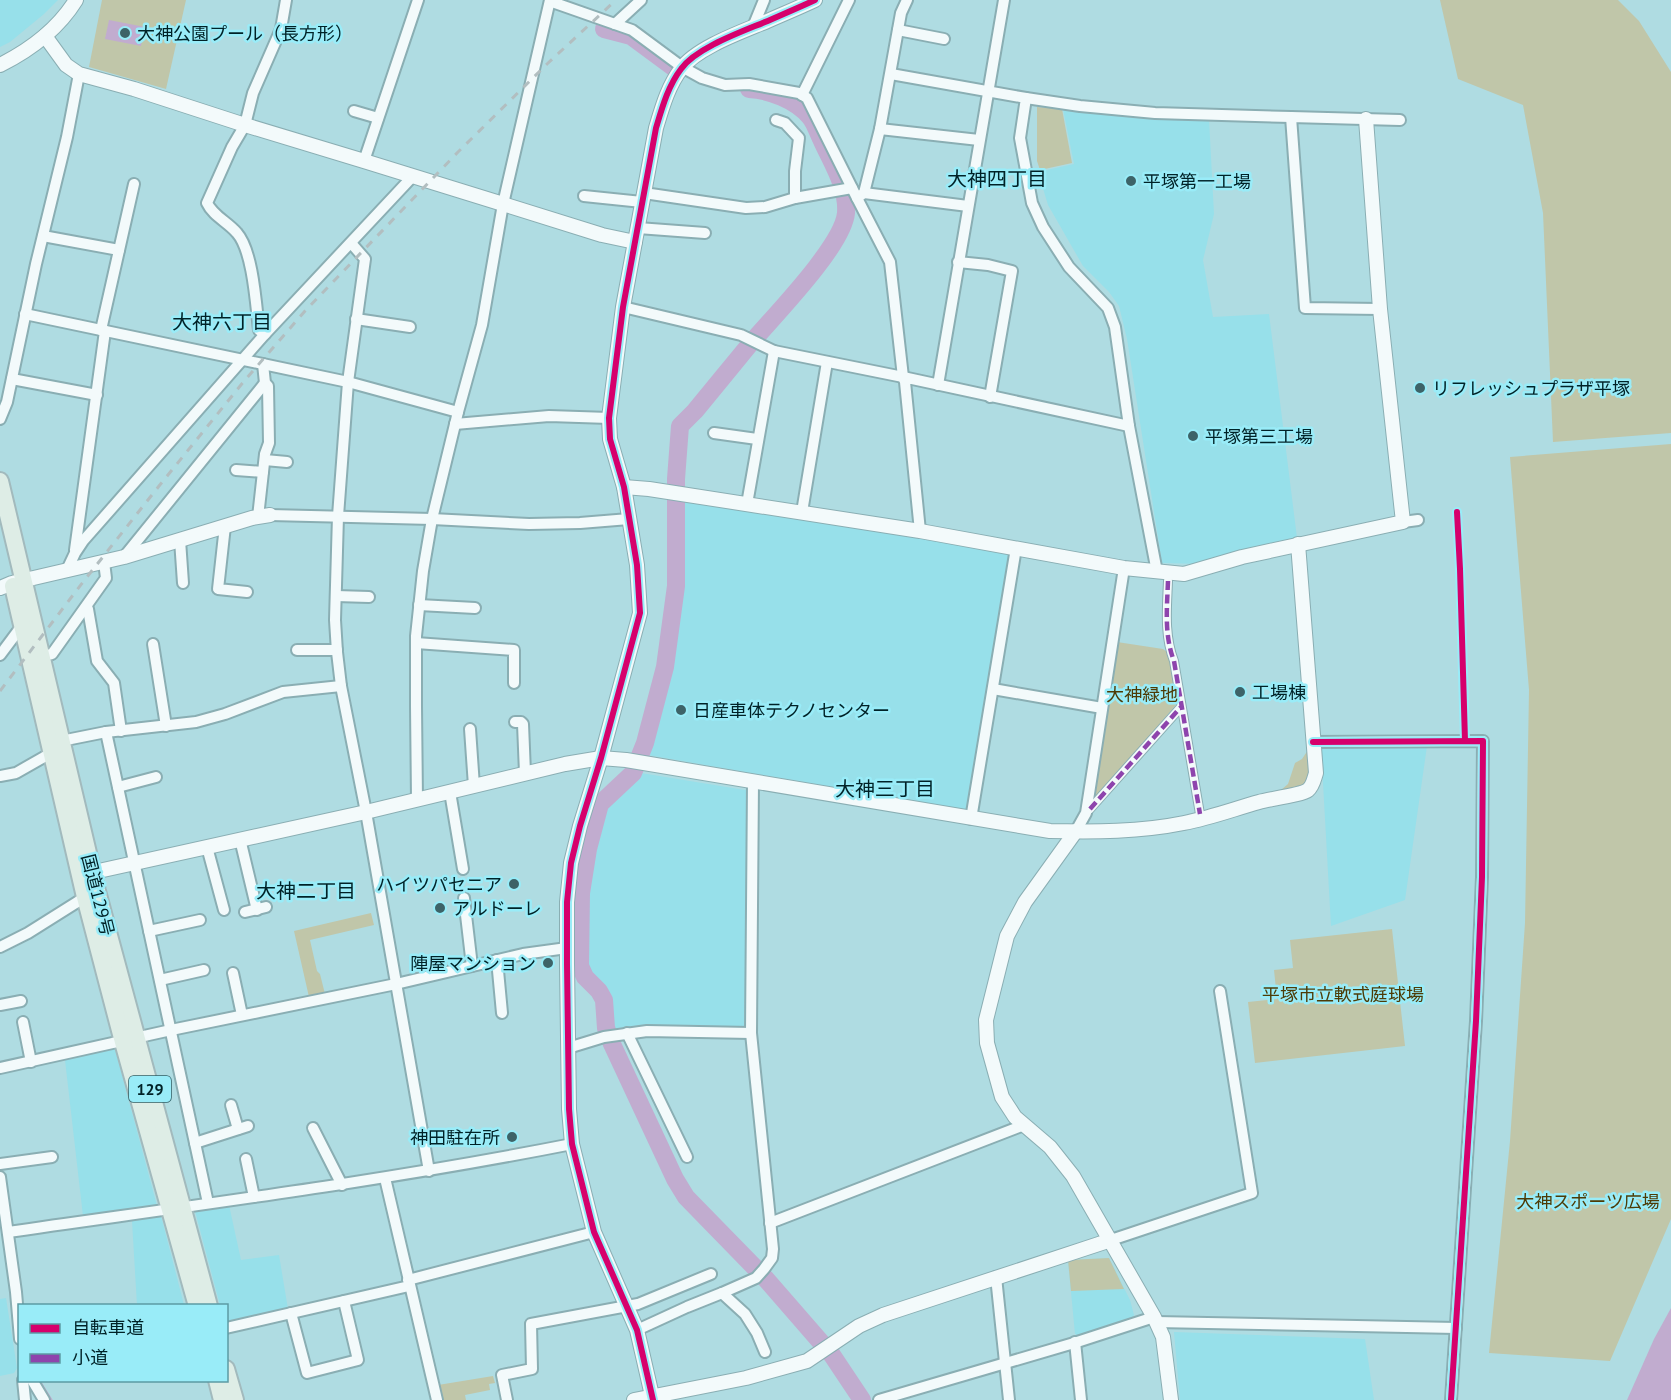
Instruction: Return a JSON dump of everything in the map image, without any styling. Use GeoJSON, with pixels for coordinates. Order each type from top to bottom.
{"type":"FeatureCollection","features":[{"type":"Feature","properties":{"kind":"highway","name":"国道129号"},"geometry":{"type":"LineString","coordinates":[[0,481],[12,584],[41,657],[56,747]]}},
{"type":"Feature","properties":{"kind":"highway","name":"国道129号"},"geometry":{"type":"LineString","coordinates":[[0,530],[21,627],[56,747],[129,1040],[176,1208],[209,1304]]}},
{"type":"Feature","properties":{"kind":"highway","name":"国道129号"},"geometry":{"type":"LineString","coordinates":[[176,1208],[197,1304]]}},
{"type":"Feature","properties":{"kind":"highway"},"geometry":{"type":"LineString","coordinates":[[228,1376],[235,1400]]}},
{"type":"Feature","properties":{"kind":"highway"},"geometry":{"type":"LineString","coordinates":[[218,1382],[222,1400]]}},
{"type":"Feature","properties":{"kind":"street"},"geometry":{"type":"LineString","coordinates":[[0,65],[24,52],[45,36],[76,0]]}},
{"type":"Feature","properties":{"kind":"street"},"geometry":{"type":"LineString","coordinates":[[266,334],[259,330],[246,249],[238,233],[210,210],[207,203],[232,147],[245,125],[253,93],[281,29],[286,0]]}},
{"type":"Feature","properties":{"kind":"street"},"geometry":{"type":"LineString","coordinates":[[417,800],[416,643],[423,572],[432,519],[482,325],[503,204],[551,0],[632,30],[682,67],[702,78],[725,85],[748,84],[799,93],[807,98],[858,193],[890,262],[920,531]]}},
{"type":"Feature","properties":{"kind":"street"},"geometry":{"type":"LineString","coordinates":[[615,24],[641,0]]}},
{"type":"Feature","properties":{"kind":"street"},"geometry":{"type":"LineString","coordinates":[[753,27],[764,0]]}},
{"type":"Feature","properties":{"kind":"street"},"geometry":{"type":"LineString","coordinates":[[652,1398],[637,1330],[594,1232],[572,1144],[569,1108],[567,902],[571,863],[640,613],[638,565],[624,487],[610,439],[609,418],[623,307],[656,128],[664,101],[682,67],[692,58],[753,27],[815,0]]}},
{"type":"Feature","properties":{"kind":"street"},"geometry":{"type":"LineString","coordinates":[[802,95],[849,0]]}},
{"type":"Feature","properties":{"kind":"street"},"geometry":{"type":"LineString","coordinates":[[858,193],[880,129],[901,14],[907,0]]}},
{"type":"Feature","properties":{"kind":"street"},"geometry":{"type":"LineString","coordinates":[[938,385],[1004,0]]}},
{"type":"Feature","properties":{"kind":"street"},"geometry":{"type":"LineString","coordinates":[[364,161],[414,1]]}},
{"type":"Feature","properties":{"kind":"street"},"geometry":{"type":"LineString","coordinates":[[898,30],[936,40]]}},
{"type":"Feature","properties":{"kind":"street"},"geometry":{"type":"LineString","coordinates":[[45,36],[66,65],[79,74],[602,234],[635,242]]}},
{"type":"Feature","properties":{"kind":"street"},"geometry":{"type":"LineString","coordinates":[[0,419],[7,402],[79,74]]}},
{"type":"Feature","properties":{"kind":"street"},"geometry":{"type":"LineString","coordinates":[[891,74],[1026,98],[1144,112],[1400,120]]}},
{"type":"Feature","properties":{"kind":"street"},"geometry":{"type":"LineString","coordinates":[[1026,98],[1020,138],[1032,203],[1043,227],[1069,267],[1108,308],[1115,327],[1129,426],[1162,576],[1168,646],[1174,661],[1200,814]]}},
{"type":"Feature","properties":{"kind":"street"},"geometry":{"type":"LineString","coordinates":[[354,111],[378,118]]}},
{"type":"Feature","properties":{"kind":"street"},"geometry":{"type":"LineString","coordinates":[[1290,117],[1305,308],[1380,309]]}},
{"type":"Feature","properties":{"kind":"street"},"geometry":{"type":"LineString","coordinates":[[783,119],[799,138],[800,160],[795,198]]}},
{"type":"Feature","properties":{"kind":"street"},"geometry":{"type":"LineString","coordinates":[[1366,119],[1380,309],[1403,522]]}},
{"type":"Feature","properties":{"kind":"street"},"geometry":{"type":"LineString","coordinates":[[880,129],[979,140]]}},
{"type":"Feature","properties":{"kind":"street"},"geometry":{"type":"LineString","coordinates":[[67,570],[75,554],[91,533],[266,334],[413,176]]}},
{"type":"Feature","properties":{"kind":"street"},"geometry":{"type":"LineString","coordinates":[[75,554],[97,394],[103,330],[134,184]]}},
{"type":"Feature","properties":{"kind":"street"},"geometry":{"type":"LineString","coordinates":[[584,196],[599,193],[746,208],[765,207],[795,198],[858,193],[968,206]]}},
{"type":"Feature","properties":{"kind":"street"},"geometry":{"type":"LineString","coordinates":[[638,228],[705,233]]}},
{"type":"Feature","properties":{"kind":"street"},"geometry":{"type":"LineString","coordinates":[[43,236],[119,250]]}},
{"type":"Feature","properties":{"kind":"street"},"geometry":{"type":"LineString","coordinates":[[351,243],[364,259],[336,474],[337,650],[341,686],[366,812],[429,1171]]}},
{"type":"Feature","properties":{"kind":"street"},"geometry":{"type":"LineString","coordinates":[[958,262],[1012,271],[990,397]]}},
{"type":"Feature","properties":{"kind":"street"},"geometry":{"type":"LineString","coordinates":[[623,307],[741,335],[774,351],[1129,426]]}},
{"type":"Feature","properties":{"kind":"street"},"geometry":{"type":"LineString","coordinates":[[25,314],[348,382],[458,412]]}},
{"type":"Feature","properties":{"kind":"street"},"geometry":{"type":"LineString","coordinates":[[356,319],[410,327]]}},
{"type":"Feature","properties":{"kind":"street"},"geometry":{"type":"LineString","coordinates":[[747,504],[774,351]]}},
{"type":"Feature","properties":{"kind":"street"},"geometry":{"type":"LineString","coordinates":[[802,512],[827,362]]}},
{"type":"Feature","properties":{"kind":"street"},"geometry":{"type":"LineString","coordinates":[[263,364],[265,383],[268,386],[269,443],[264,466],[264,516]]}},
{"type":"Feature","properties":{"kind":"street"},"geometry":{"type":"LineString","coordinates":[[12,379],[97,394]]}},
{"type":"Feature","properties":{"kind":"street"},"geometry":{"type":"LineString","coordinates":[[124,558],[265,383]]}},
{"type":"Feature","properties":{"kind":"street"},"geometry":{"type":"LineString","coordinates":[[455,424],[549,416],[609,418]]}},
{"type":"Feature","properties":{"kind":"street"},"geometry":{"type":"LineString","coordinates":[[714,433],[758,439]]}},
{"type":"Feature","properties":{"kind":"street"},"geometry":{"type":"LineString","coordinates":[[236,470],[287,462]]}},
{"type":"Feature","properties":{"kind":"street"},"geometry":{"type":"LineString","coordinates":[[624,487],[920,531],[1162,576],[1184,574],[1298,544],[1418,520]]}},
{"type":"Feature","properties":{"kind":"street"},"geometry":{"type":"LineString","coordinates":[[12,584],[124,558],[264,516],[338,516],[529,524],[629,519]]}},
{"type":"Feature","properties":{"kind":"street"},"geometry":{"type":"LineString","coordinates":[[225,526],[218,589],[240,594]]}},
{"type":"Feature","properties":{"kind":"street"},"geometry":{"type":"LineString","coordinates":[[180,540],[183,583]]}},
{"type":"Feature","properties":{"kind":"street"},"geometry":{"type":"LineString","coordinates":[[86,873],[366,812],[565,764],[601,758],[626,760],[1050,831],[1101,832],[1181,824],[1215,816],[1308,790],[1314,783],[1316,773],[1298,544]]}},
{"type":"Feature","properties":{"kind":"street"},"geometry":{"type":"LineString","coordinates":[[971,819],[1016,548]]}},
{"type":"Feature","properties":{"kind":"street"},"geometry":{"type":"LineString","coordinates":[[41,657],[52,654],[106,578],[104,562]]}},
{"type":"Feature","properties":{"kind":"street"},"geometry":{"type":"LineString","coordinates":[[1088,811],[1124,568]]}},
{"type":"Feature","properties":{"kind":"street"},"geometry":{"type":"LineString","coordinates":[[336,596],[369,597]]}},
{"type":"Feature","properties":{"kind":"street"},"geometry":{"type":"LineString","coordinates":[[419,605],[475,608]]}},
{"type":"Feature","properties":{"kind":"street"},"geometry":{"type":"LineString","coordinates":[[86,607],[97,661],[114,682],[121,731]]}},
{"type":"Feature","properties":{"kind":"street"},"geometry":{"type":"LineString","coordinates":[[0,655],[21,627]]}},
{"type":"Feature","properties":{"kind":"street"},"geometry":{"type":"LineString","coordinates":[[416,643],[469,651],[514,650],[517,677]]}},
{"type":"Feature","properties":{"kind":"street"},"geometry":{"type":"LineString","coordinates":[[158,650],[156,695],[166,726]]}},
{"type":"Feature","properties":{"kind":"street"},"geometry":{"type":"LineString","coordinates":[[297,650],[337,650]]}},
{"type":"Feature","properties":{"kind":"street"},"geometry":{"type":"LineString","coordinates":[[0,776],[15,773],[56,747],[106,732],[196,722],[225,714],[283,692],[341,686]]}},
{"type":"Feature","properties":{"kind":"street"},"geometry":{"type":"LineString","coordinates":[[993,689],[1102,708]]}},
{"type":"Feature","properties":{"kind":"street"},"geometry":{"type":"LineString","coordinates":[[1171,1400],[1163,1337],[1155,1319],[1111,1240],[1068,1170],[1050,1147],[1015,1117],[1002,1097],[987,1043],[986,1020],[1007,936],[1025,902],[1077,831],[1088,811],[1181,707]]}},
{"type":"Feature","properties":{"kind":"street"},"geometry":{"type":"LineString","coordinates":[[523,724],[525,773]]}},
{"type":"Feature","properties":{"kind":"street"},"geometry":{"type":"LineString","coordinates":[[470,729],[474,786]]}},
{"type":"Feature","properties":{"kind":"street"},"geometry":{"type":"LineString","coordinates":[[106,732],[208,1203]]}},
{"type":"Feature","properties":{"kind":"street"},"geometry":{"type":"LineString","coordinates":[[1313,742],[1483,741],[1479,950],[1450,1400]]}},
{"type":"Feature","properties":{"kind":"street"},"geometry":{"type":"LineString","coordinates":[[118,787],[156,777]]}},
{"type":"Feature","properties":{"kind":"street"},"geometry":{"type":"LineString","coordinates":[[637,1330],[687,1306],[756,1278],[772,1258],[773,1249],[751,1033],[753,782]]}},
{"type":"Feature","properties":{"kind":"street"},"geometry":{"type":"LineString","coordinates":[[450,792],[463,870]]}},
{"type":"Feature","properties":{"kind":"street"},"geometry":{"type":"LineString","coordinates":[[240,839],[252,869],[261,908],[245,912]]}},
{"type":"Feature","properties":{"kind":"street"},"geometry":{"type":"LineString","coordinates":[[207,847],[224,910]]}},
{"type":"Feature","properties":{"kind":"street"},"geometry":{"type":"LineString","coordinates":[[0,947],[28,933],[91,894]]}},
{"type":"Feature","properties":{"kind":"street"},"geometry":{"type":"LineString","coordinates":[[464,898],[472,966]]}},
{"type":"Feature","properties":{"kind":"street"},"geometry":{"type":"LineString","coordinates":[[150,931],[200,920]]}},
{"type":"Feature","properties":{"kind":"street"},"geometry":{"type":"LineString","coordinates":[[0,1068],[396,984],[523,954],[567,948]]}},
{"type":"Feature","properties":{"kind":"street"},"geometry":{"type":"LineString","coordinates":[[497,960],[502,1013]]}},
{"type":"Feature","properties":{"kind":"street"},"geometry":{"type":"LineString","coordinates":[[160,980],[204,970]]}},
{"type":"Feature","properties":{"kind":"street"},"geometry":{"type":"LineString","coordinates":[[233,973],[242,1015]]}},
{"type":"Feature","properties":{"kind":"street"},"geometry":{"type":"LineString","coordinates":[[634,1400],[746,1378],[807,1361],[858,1326],[883,1315],[1252,1193],[1220,991]]}},
{"type":"Feature","properties":{"kind":"street"},"geometry":{"type":"LineString","coordinates":[[0,1005],[21,1001]]}},
{"type":"Feature","properties":{"kind":"street"},"geometry":{"type":"LineString","coordinates":[[22,1022],[31,1062]]}},
{"type":"Feature","properties":{"kind":"street"},"geometry":{"type":"LineString","coordinates":[[568,1048],[604,1037],[647,1031],[751,1033]]}},
{"type":"Feature","properties":{"kind":"street"},"geometry":{"type":"LineString","coordinates":[[627,1033],[687,1157]]}},
{"type":"Feature","properties":{"kind":"street"},"geometry":{"type":"LineString","coordinates":[[195,1143],[243,1127],[231,1106]]}},
{"type":"Feature","properties":{"kind":"street"},"geometry":{"type":"LineString","coordinates":[[770,1223],[1024,1125]]}},
{"type":"Feature","properties":{"kind":"street"},"geometry":{"type":"LineString","coordinates":[[313,1128],[342,1185]]}},
{"type":"Feature","properties":{"kind":"street"},"geometry":{"type":"LineString","coordinates":[[8,1232],[342,1185],[572,1144]]}},
{"type":"Feature","properties":{"kind":"street"},"geometry":{"type":"LineString","coordinates":[[0,1164],[52,1157]]}},
{"type":"Feature","properties":{"kind":"street"},"geometry":{"type":"LineString","coordinates":[[246,1159],[254,1197]]}},
{"type":"Feature","properties":{"kind":"street"},"geometry":{"type":"LineString","coordinates":[[0,1177],[18,1316]]}},
{"type":"Feature","properties":{"kind":"street"},"geometry":{"type":"LineString","coordinates":[[385,1178],[437,1400]]}},
{"type":"Feature","properties":{"kind":"street"},"geometry":{"type":"LineString","coordinates":[[228,1328],[344,1301],[594,1232]]}},
{"type":"Feature","properties":{"kind":"street"},"geometry":{"type":"LineString","coordinates":[[507,1400],[502,1375],[532,1369],[531,1324],[638,1304],[711,1274]]}},
{"type":"Feature","properties":{"kind":"street"},"geometry":{"type":"LineString","coordinates":[[996,1277],[1009,1400]]}},
{"type":"Feature","properties":{"kind":"street"},"geometry":{"type":"LineString","coordinates":[[722,1293],[745,1314],[765,1352]]}},
{"type":"Feature","properties":{"kind":"street"},"geometry":{"type":"LineString","coordinates":[[291,1313],[307,1373],[358,1360],[344,1301]]}},
{"type":"Feature","properties":{"kind":"street"},"geometry":{"type":"LineString","coordinates":[[879,1400],[1155,1319],[1456,1328]]}},
{"type":"Feature","properties":{"kind":"street"},"geometry":{"type":"LineString","coordinates":[[1075,1342],[1081,1400]]}},
{"type":"Feature","properties":{"kind":"street"},"geometry":{"type":"LineString","coordinates":[[23,1382],[25,1400]]}},
{"type":"Feature","properties":{"kind":"street"},"geometry":{"type":"LineString","coordinates":[[33,1382],[44,1400]]}},
{"type":"Feature","properties":{"kind":"shaded area"},"geometry":{"type":"Polygon","coordinates":[[[0,0],[58,0],[10,42],[0,47],[0,0]]]}},
{"type":"Feature","properties":{"kind":"shaded area","name":"大神公園プール（長方形）"},"geometry":{"type":"Polygon","coordinates":[[[109,20],[145,27],[141,46],[105,39],[109,20]]]}},
{"type":"Feature","properties":{"kind":"shaded area"},"geometry":{"type":"Polygon","coordinates":[[[1063,109],[1209,119],[1214,214],[1203,260],[1213,317],[1269,314],[1297,538],[1235,552],[1201,564],[1162,563],[1127,339],[1119,306],[1109,292],[1083,266],[1048,205],[1038,172],[1074,164],[1063,109]]]}},
{"type":"Feature","properties":{"kind":"shaded area"},"geometry":{"type":"Polygon","coordinates":[[[677,498],[1010,553],[968,808],[965,810],[642,754],[666,668],[677,586],[677,498]]]}},
{"type":"Feature","properties":{"kind":"shaded area"},"geometry":{"type":"Polygon","coordinates":[[[1427,746],[1405,900],[1331,926],[1321,747],[1427,746]]]}},
{"type":"Feature","properties":{"kind":"shaded area"},"geometry":{"type":"Polygon","coordinates":[[[641,773],[751,791],[749,1028],[611,1032],[606,995],[584,973],[582,966],[582,893],[589,850],[601,805],[641,773]]]}},
{"type":"Feature","properties":{"kind":"shaded area"},"geometry":{"type":"Polygon","coordinates":[[[115,1049],[157,1206],[83,1216],[65,1060],[115,1049]]]}},
{"type":"Feature","properties":{"kind":"shaded area"},"geometry":{"type":"Polygon","coordinates":[[[229,1205],[241,1260],[279,1255],[288,1309],[228,1325],[228,1304],[220,1304],[195,1211],[229,1205]]]}},
{"type":"Feature","properties":{"kind":"shaded area"},"geometry":{"type":"Polygon","coordinates":[[[161,1216],[184,1304],[137,1304],[132,1221],[161,1216]]]}},
{"type":"Feature","properties":{"kind":"shaded area"},"geometry":{"type":"Polygon","coordinates":[[[1109,1258],[1130,1300],[1134,1315],[1132,1319],[1079,1336],[1075,1334],[1068,1260],[1109,1258]]]}},
{"type":"Feature","properties":{"kind":"shaded area"},"geometry":{"type":"Polygon","coordinates":[[[6,1298],[17,1368],[14,1373],[0,1376],[0,1299],[6,1298]]]}},
{"type":"Feature","properties":{"kind":"shaded area"},"geometry":{"type":"Polygon","coordinates":[[[1671,1308],[1671,1400],[1627,1400],[1654,1339],[1671,1308]]]}},
{"type":"Feature","properties":{"kind":"shaded area"},"geometry":{"type":"Polygon","coordinates":[[[1174,1332],[1365,1339],[1374,1400],[1180,1400],[1174,1332]]]}},
{"type":"Feature","properties":{"kind":"green space"},"geometry":{"type":"Polygon","coordinates":[[[102,0],[186,0],[166,89],[89,67],[102,0]]]}},
{"type":"Feature","properties":{"kind":"green space"},"geometry":{"type":"Polygon","coordinates":[[[1440,0],[1618,0],[1639,21],[1671,72],[1671,433],[1553,442],[1543,213],[1523,105],[1458,79],[1440,0]]]}},
{"type":"Feature","properties":{"kind":"green space"},"geometry":{"type":"Polygon","coordinates":[[[1037,107],[1062,109],[1072,163],[1040,170],[1037,161],[1037,107]]]}},
{"type":"Feature","properties":{"kind":"green space","name":"大神スポーツ広場"},"geometry":{"type":"Polygon","coordinates":[[[1671,444],[1671,1219],[1610,1361],[1489,1353],[1510,1141],[1525,923],[1529,690],[1510,457],[1671,444]]]}},
{"type":"Feature","properties":{"kind":"green space","name":"大神緑地"},"geometry":{"type":"Polygon","coordinates":[[[1117,642],[1163,649],[1171,655],[1176,705],[1090,805],[1117,642]]]}},
{"type":"Feature","properties":{"kind":"green space"},"geometry":{"type":"Polygon","coordinates":[[[1308,750],[1311,770],[1308,783],[1296,789],[1281,790],[1288,784],[1295,763],[1302,759],[1308,750]]]}},
{"type":"Feature","properties":{"kind":"green space"},"geometry":{"type":"Polygon","coordinates":[[[371,913],[374,925],[310,940],[325,994],[309,997],[294,931],[371,913]]]}},
{"type":"Feature","properties":{"kind":"green space","name":"平塚市立軟式庭球場"},"geometry":{"type":"Polygon","coordinates":[[[1392,929],[1405,1046],[1255,1063],[1248,1002],[1277,999],[1274,970],[1293,968],[1290,940],[1392,929]]]}},
{"type":"Feature","properties":{"kind":"green space"},"geometry":{"type":"Polygon","coordinates":[[[1109,1258],[1124,1289],[1071,1291],[1068,1260],[1109,1258]]]}},
{"type":"Feature","properties":{"kind":"green space"},"geometry":{"type":"Polygon","coordinates":[[[493,1376],[495,1383],[489,1384],[490,1390],[465,1395],[466,1400],[440,1400],[438,1385],[493,1376]]]}},
{"type":"Feature","properties":{"kind":"waterway"},"geometry":{"type":"LineString","coordinates":[[604,29],[631,36],[673,67]]}},
{"type":"Feature","properties":{"kind":"waterway"},"geometry":{"type":"LineString","coordinates":[[749,89],[765,91],[782,97],[810,117],[838,176],[844,194],[846,213],[833,244],[806,281],[680,426],[676,479],[676,586],[665,667],[645,743],[633,773],[600,804],[588,849],[581,893],[580,966],[585,977],[599,991],[604,1000],[606,1028],[612,1044],[675,1179],[686,1197],[765,1278],[832,1355],[862,1400]]}},
{"type":"Feature","properties":{"kind":"waterway"},"geometry":{"type":"LineString","coordinates":[[41,1384],[51,1400]]}},
{"type":"Feature","properties":{"kind":"railway"},"geometry":{"type":"LineString","coordinates":[[0,691],[159,486],[245,380],[305,311],[458,152],[616,0]]}},
{"type":"Feature","properties":{"kind":"marked path"},"geometry":{"type":"LineString","coordinates":[[1168,581],[1169,641],[1200,814]]}},
{"type":"Feature","properties":{"kind":"marked path"},"geometry":{"type":"LineString","coordinates":[[1090,809],[1181,707]]}},
{"type":"Feature","properties":{"kind":"cycle path"},"geometry":{"type":"LineString","coordinates":[[653,1400],[637,1330],[594,1232],[572,1144],[569,1109],[567,902],[571,863],[640,613],[637,565],[624,487],[610,439],[609,418],[623,307],[656,128],[672,83],[681,69],[697,54],[732,36],[815,0]]}},
{"type":"Feature","properties":{"kind":"cycle path"},"geometry":{"type":"LineString","coordinates":[[1457,512],[1465,741]]}},
{"type":"Feature","properties":{"kind":"cycle path"},"geometry":{"type":"LineString","coordinates":[[1313,742],[1483,741],[1482,877],[1476,1021],[1451,1400]]}},
{"type":"Feature","properties":{"kind":"place","name":"大神公園プール（長方形）"},"geometry":{"type":"Point","coordinates":[125,33]}},
{"type":"Feature","properties":{"kind":"place","name":"平塚第一工場"},"geometry":{"type":"Point","coordinates":[1131,181]}},
{"type":"Feature","properties":{"kind":"place","name":"リフレッシュプラザ平塚"},"geometry":{"type":"Point","coordinates":[1420,388]}},
{"type":"Feature","properties":{"kind":"place","name":"平塚第三工場"},"geometry":{"type":"Point","coordinates":[1193,436]}},
{"type":"Feature","properties":{"kind":"place","name":"工場棟"},"geometry":{"type":"Point","coordinates":[1240,692]}},
{"type":"Feature","properties":{"kind":"place","name":"日産車体テクノセンター"},"geometry":{"type":"Point","coordinates":[681,710]}},
{"type":"Feature","properties":{"kind":"place","name":"ハイツパセニア"},"geometry":{"type":"Point","coordinates":[514,884]}},
{"type":"Feature","properties":{"kind":"place","name":"アルドーレ"},"geometry":{"type":"Point","coordinates":[440,908]}},
{"type":"Feature","properties":{"kind":"place","name":"陣屋マンション"},"geometry":{"type":"Point","coordinates":[548,963]}},
{"type":"Feature","properties":{"kind":"place","name":"神田駐在所"},"geometry":{"type":"Point","coordinates":[512,1137]}},
{"type":"Feature","properties":{"kind":"district","name":"大神四丁目"},"geometry":{"type":"Point","coordinates":[997,179]}},
{"type":"Feature","properties":{"kind":"district","name":"大神六丁目"},"geometry":{"type":"Point","coordinates":[222,322]}},
{"type":"Feature","properties":{"kind":"district","name":"大神三丁目"},"geometry":{"type":"Point","coordinates":[885,789]}},
{"type":"Feature","properties":{"kind":"district","name":"大神二丁目"},"geometry":{"type":"Point","coordinates":[306,891]}}]}
